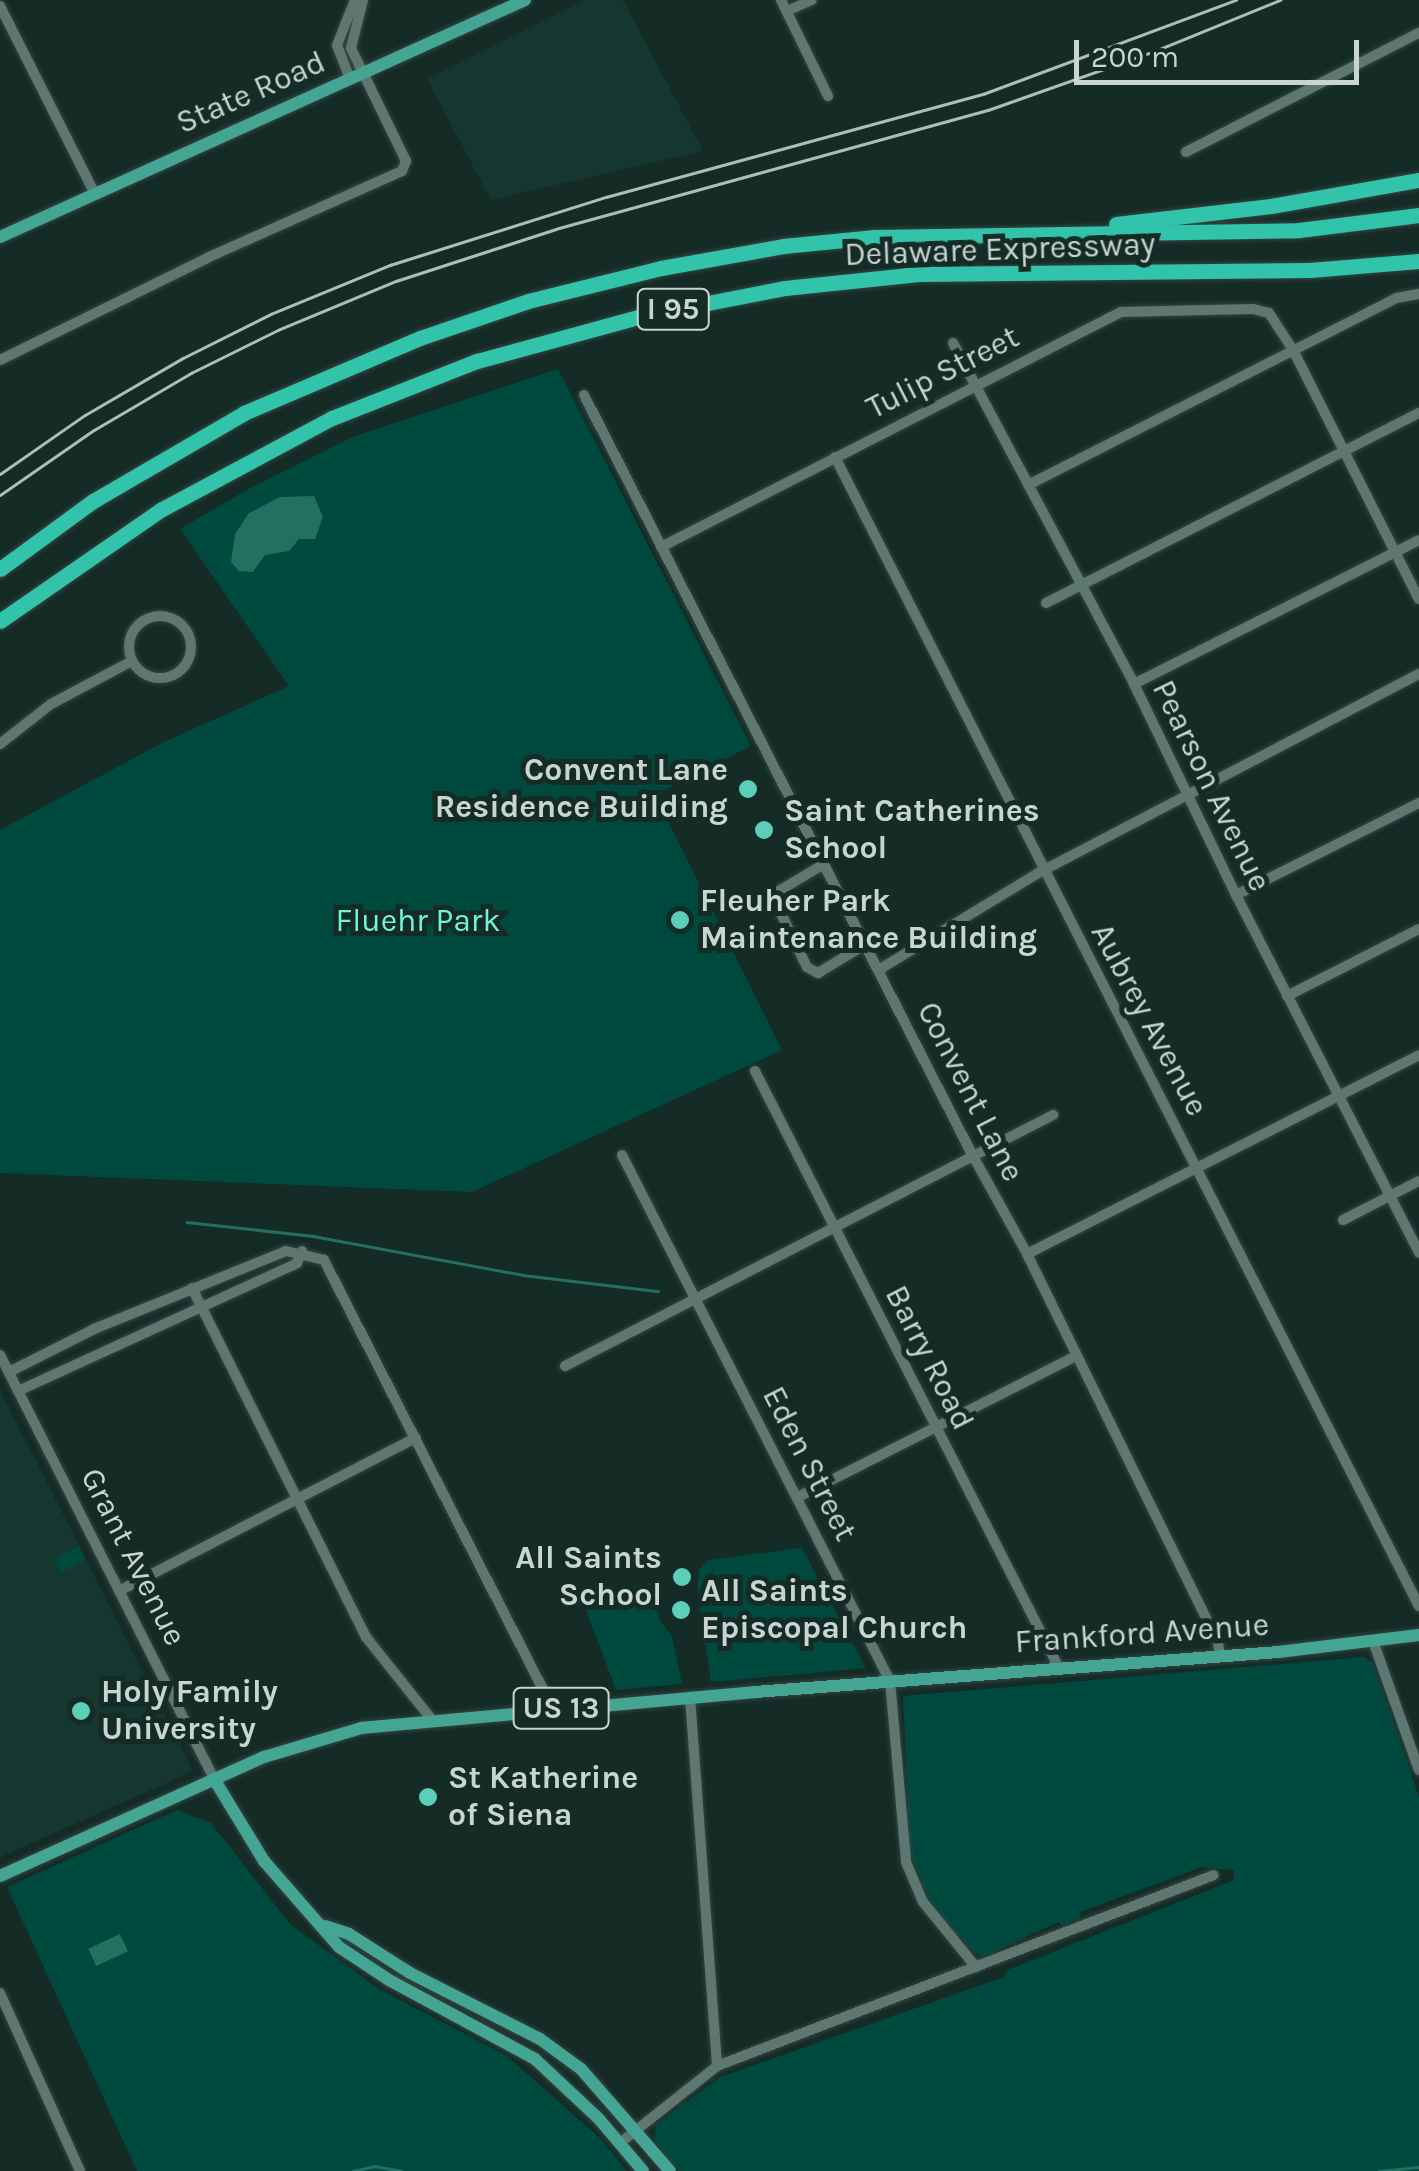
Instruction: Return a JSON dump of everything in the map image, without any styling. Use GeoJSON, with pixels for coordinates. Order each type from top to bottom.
{"type":"FeatureCollection","features":[{"type":"Feature","properties":{"kind":"highway"},"geometry":{"type":"LineString","coordinates":[[1021,234],[1270,206],[1419,180]]}},
{"type":"Feature","properties":{"kind":"highway","name":"Delaware Expressway"},"geometry":{"type":"LineString","coordinates":[[0,569],[93,501],[244,413],[384,352],[528,300],[661,268],[782,246],[875,237],[1299,230],[1419,215]]}},
{"type":"Feature","properties":{"kind":"highway","name":"Delaware Expressway"},"geometry":{"type":"LineString","coordinates":[[0,621],[162,509],[332,418],[477,361],[642,316],[785,288],[918,274],[1310,270],[1419,261]]}},
{"type":"Feature","properties":{"kind":"main road","name":"State Road"},"geometry":{"type":"LineString","coordinates":[[0,238],[526,0]]}},
{"type":"Feature","properties":{"kind":"main road","name":"Frankford Avenue"},"geometry":{"type":"LineString","coordinates":[[0,1876],[214,1779],[322,1737],[553,1709],[1220,1656],[1419,1635]]}},
{"type":"Feature","properties":{"kind":"main road","name":"Grant Avenue"},"geometry":{"type":"LineString","coordinates":[[214,1779],[264,1861],[339,1947],[535,2059],[643,2171]]}},
{"type":"Feature","properties":{"kind":"main road","name":"Grant Avenue"},"geometry":{"type":"LineString","coordinates":[[324,1926],[349,1934],[410,1973],[540,2038],[581,2069],[670,2171]]}},
{"type":"Feature","properties":{"kind":"street"},"geometry":{"type":"LineString","coordinates":[[0,360],[210,257],[402,171],[406,161],[338,44],[354,0]]}},
{"type":"Feature","properties":{"kind":"street"},"geometry":{"type":"LineString","coordinates":[[356,76],[351,48],[363,0]]}},
{"type":"Feature","properties":{"kind":"street"},"geometry":{"type":"LineString","coordinates":[[812,0],[784,6],[828,96]]}},
{"type":"Feature","properties":{"kind":"street"},"geometry":{"type":"LineString","coordinates":[[0,6],[95,194]]}},
{"type":"Feature","properties":{"kind":"street"},"geometry":{"type":"LineString","coordinates":[[1186,152],[1419,33]]}},
{"type":"Feature","properties":{"kind":"street"},"geometry":{"type":"LineString","coordinates":[[1028,485],[1396,298],[1419,294]]}},
{"type":"Feature","properties":{"kind":"street","name":"Tulip Street"},"geometry":{"type":"LineString","coordinates":[[661,548],[1121,312],[1265,310],[1293,350]]}},
{"type":"Feature","properties":{"kind":"street","name":"Pearson Avenue"},"geometry":{"type":"LineString","coordinates":[[953,343],[1134,684],[1236,895],[1419,1253]]}},
{"type":"Feature","properties":{"kind":"street"},"geometry":{"type":"LineString","coordinates":[[1293,350],[1419,599]]}},
{"type":"Feature","properties":{"kind":"street","name":"Convent Lane"},"geometry":{"type":"LineString","coordinates":[[584,395],[972,1156],[1028,1254],[1218,1642],[1220,1656]]}},
{"type":"Feature","properties":{"kind":"street"},"geometry":{"type":"LineString","coordinates":[[1046,604],[1419,413]]}},
{"type":"Feature","properties":{"kind":"street","name":"Aubrey Avenue"},"geometry":{"type":"LineString","coordinates":[[835,457],[1419,1606]]}},
{"type":"Feature","properties":{"kind":"street"},"geometry":{"type":"LineString","coordinates":[[1134,684],[1419,540]]}},
{"type":"Feature","properties":{"kind":"street"},"geometry":{"type":"LineString","coordinates":[[168,617],[188,633],[191,652],[177,674],[152,677],[132,661],[130,636],[143,621],[168,617]]}},
{"type":"Feature","properties":{"kind":"street"},"geometry":{"type":"LineString","coordinates":[[0,744],[51,704],[132,661]]}},
{"type":"Feature","properties":{"kind":"street"},"geometry":{"type":"LineString","coordinates":[[880,969],[1042,870],[1419,674]]}},
{"type":"Feature","properties":{"kind":"street"},"geometry":{"type":"LineString","coordinates":[[1236,895],[1419,802]]}},
{"type":"Feature","properties":{"kind":"street"},"geometry":{"type":"LineString","coordinates":[[824,864],[772,896],[807,968],[818,973],[866,944]]}},
{"type":"Feature","properties":{"kind":"street"},"geometry":{"type":"LineString","coordinates":[[1288,996],[1419,929]]}},
{"type":"Feature","properties":{"kind":"street"},"geometry":{"type":"LineString","coordinates":[[1028,1254],[1419,1056]]}},
{"type":"Feature","properties":{"kind":"street","name":"Barry Road"},"geometry":{"type":"LineString","coordinates":[[755,1071],[1059,1668]]}},
{"type":"Feature","properties":{"kind":"street"},"geometry":{"type":"LineString","coordinates":[[566,1366],[690,1304],[697,1295],[834,1224],[1054,1115]]}},
{"type":"Feature","properties":{"kind":"street","name":"Eden Street"},"geometry":{"type":"LineString","coordinates":[[622,1155],[697,1295],[890,1681],[900,1829],[910,1872],[930,1912],[976,1967]]}},
{"type":"Feature","properties":{"kind":"street"},"geometry":{"type":"LineString","coordinates":[[1344,1220],[1419,1181]]}},
{"type":"Feature","properties":{"kind":"street"},"geometry":{"type":"LineString","coordinates":[[9,1372],[192,1288],[286,1250],[302,1251],[324,1260],[553,1709]]}},
{"type":"Feature","properties":{"kind":"street"},"geometry":{"type":"LineString","coordinates":[[18,1391],[298,1264],[302,1251]]}},
{"type":"Feature","properties":{"kind":"street"},"geometry":{"type":"LineString","coordinates":[[192,1288],[369,1641],[434,1721]]}},
{"type":"Feature","properties":{"kind":"street","name":"Grant Avenue"},"geometry":{"type":"LineString","coordinates":[[0,1354],[214,1779]]}},
{"type":"Feature","properties":{"kind":"street"},"geometry":{"type":"LineString","coordinates":[[798,1497],[1076,1356]]}},
{"type":"Feature","properties":{"kind":"street"},"geometry":{"type":"LineString","coordinates":[[119,1591],[416,1438]]}},
{"type":"Feature","properties":{"kind":"street"},"geometry":{"type":"LineString","coordinates":[[1373,1640],[1419,1770]]}},
{"type":"Feature","properties":{"kind":"street"},"geometry":{"type":"LineString","coordinates":[[690,1697],[717,2066]]}},
{"type":"Feature","properties":{"kind":"street"},"geometry":{"type":"LineString","coordinates":[[620,2143],[717,2066],[1214,1875]]}},
{"type":"Feature","properties":{"kind":"street"},"geometry":{"type":"LineString","coordinates":[[0,1993],[80,2171]]}},
{"type":"Feature","properties":{"kind":"shaded area"},"geometry":{"type":"Polygon","coordinates":[[[585,0],[623,0],[703,151],[491,200],[427,79],[585,0]]]}},
{"type":"Feature","properties":{"kind":"shaded area"},"geometry":{"type":"Polygon","coordinates":[[[314,496],[323,517],[315,539],[299,539],[289,551],[265,555],[253,572],[239,571],[231,562],[235,534],[249,513],[280,497],[314,496]]]}},
{"type":"Feature","properties":{"kind":"shaded area","name":"Holy Family University"},"geometry":{"type":"Polygon","coordinates":[[[0,1390],[193,1771],[0,1857],[0,1390]]]}},
{"type":"Feature","properties":{"kind":"shaded area"},"geometry":{"type":"Polygon","coordinates":[[[120,1934],[128,1951],[96,1966],[88,1949],[120,1934]]]}},
{"type":"Feature","properties":{"kind":"green space","name":"Fluehr Park"},"geometry":{"type":"Polygon","coordinates":[[[558,369],[751,746],[655,795],[782,1050],[472,1192],[0,1173],[0,830],[164,742],[289,686],[180,529],[250,488],[355,436],[558,369]]]}},
{"type":"Feature","properties":{"kind":"green space"},"geometry":{"type":"Polygon","coordinates":[[[79,1546],[86,1559],[61,1572],[54,1559],[79,1546]]]}},
{"type":"Feature","properties":{"kind":"green space"},"geometry":{"type":"Polygon","coordinates":[[[802,1548],[866,1668],[711,1682],[698,1595],[699,1570],[708,1560],[802,1548]]]}},
{"type":"Feature","properties":{"kind":"green space"},"geometry":{"type":"Polygon","coordinates":[[[651,1583],[660,1621],[672,1636],[682,1684],[616,1690],[581,1596],[651,1583]]]}},
{"type":"Feature","properties":{"kind":"green space"},"geometry":{"type":"Polygon","coordinates":[[[1364,1657],[1373,1663],[1419,1797],[1419,2171],[679,2171],[654,2140],[656,2124],[720,2077],[1004,1977],[1007,1970],[1234,1880],[1234,1870],[1202,1867],[1080,1912],[1081,1917],[1062,1926],[1059,1922],[982,1957],[973,1952],[932,1907],[910,1853],[903,1696],[1364,1657]]]}},
{"type":"Feature","properties":{"kind":"green space"},"geometry":{"type":"Polygon","coordinates":[[[177,1810],[211,1823],[290,1924],[379,1989],[507,2056],[600,2138],[627,2171],[137,2171],[7,1887],[177,1810]]]}},
{"type":"Feature","properties":{"kind":"waterway"},"geometry":{"type":"LineString","coordinates":[[187,1222],[313,1236],[523,1275],[658,1291]]}},
{"type":"Feature","properties":{"kind":"waterway"},"geometry":{"type":"LineString","coordinates":[[353,2171],[374,2166],[401,2171]]}},
{"type":"Feature","properties":{"kind":"waterway"},"geometry":{"type":"LineString","coordinates":[[1379,2171],[1419,2167]]}},
{"type":"Feature","properties":{"kind":"railway"},"geometry":{"type":"LineString","coordinates":[[0,474],[85,415],[183,358],[271,314],[390,265],[606,197],[983,94],[1236,0]]}},
{"type":"Feature","properties":{"kind":"railway"},"geometry":{"type":"LineString","coordinates":[[0,495],[94,430],[191,373],[278,330],[396,281],[559,228],[988,110],[1160,49],[1280,0]]}},
{"type":"Feature","properties":{"kind":"place","name":"Convent Lane Residence Building"},"geometry":{"type":"Point","coordinates":[748,789]}},
{"type":"Feature","properties":{"kind":"place","name":"Saint Catherines School"},"geometry":{"type":"Point","coordinates":[764,830]}},
{"type":"Feature","properties":{"kind":"place","name":"Fleuher Park Maintenance Building"},"geometry":{"type":"Point","coordinates":[680,920]}},
{"type":"Feature","properties":{"kind":"place","name":"All Saints School"},"geometry":{"type":"Point","coordinates":[682,1577]}},
{"type":"Feature","properties":{"kind":"place","name":"All Saints Episcopal Church"},"geometry":{"type":"Point","coordinates":[681,1610]}},
{"type":"Feature","properties":{"kind":"place","name":"Holy Family University"},"geometry":{"type":"Point","coordinates":[81,1711]}},
{"type":"Feature","properties":{"kind":"place","name":"St Katherine of Siena"},"geometry":{"type":"Point","coordinates":[428,1797]}}]}
